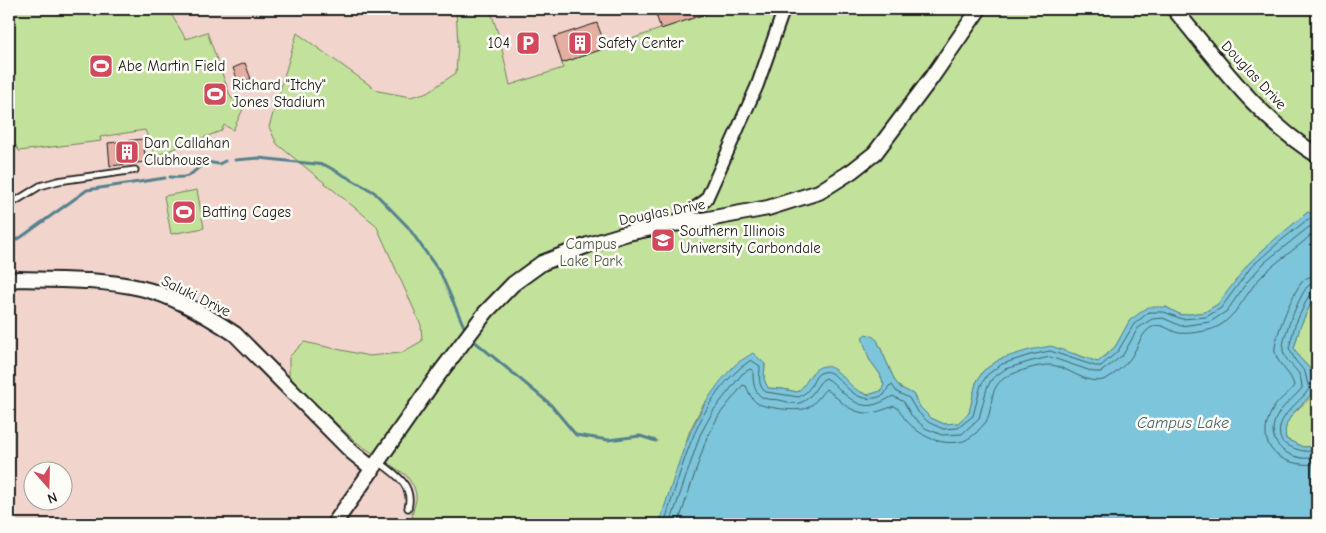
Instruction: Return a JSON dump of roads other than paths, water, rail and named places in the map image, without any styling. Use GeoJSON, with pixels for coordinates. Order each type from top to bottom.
{"type":"FeatureCollection","features":[{"type":"Feature","properties":{"kind":"street"},"geometry":{"type":"LineString","coordinates":[[672,224],[706,200],[757,86],[784,9]]}},
{"type":"Feature","properties":{"kind":"street","name":"Douglas Drive"},"geometry":{"type":"LineString","coordinates":[[334,524],[442,370],[486,312],[512,284],[542,263],[565,253],[628,234],[672,224],[768,208],[819,192],[852,171],[875,153],[932,77],[979,9]]}},
{"type":"Feature","properties":{"kind":"street","name":"Douglas Drive"},"geometry":{"type":"LineString","coordinates":[[1174,9],[1256,105],[1298,143],[1317,155]]}},
{"type":"Feature","properties":{"kind":"street","name":"Saluki Drive"},"geometry":{"type":"LineString","coordinates":[[9,281],[18,279],[85,281],[141,288],[176,301],[217,322],[235,334],[345,445],[376,465]]}},
{"type":"Feature","properties":{"kind":"lane"},"geometry":{"type":"LineString","coordinates":[[9,206],[40,186],[58,181],[135,170]]}},
{"type":"Feature","properties":{"kind":"lane"},"geometry":{"type":"LineString","coordinates":[[376,465],[394,472],[407,488],[410,500],[408,508]]}},
{"type":"Feature","properties":{"kind":"water","name":"Campus Lake"},"geometry":{"type":"Polygon","coordinates":[[[1308,212],[1317,217],[1317,290],[1300,327],[1294,348],[1310,369],[1315,390],[1294,412],[1285,431],[1286,439],[1303,447],[1317,446],[1317,524],[659,524],[679,461],[706,402],[734,366],[753,353],[765,364],[764,379],[768,388],[797,392],[815,370],[823,366],[833,369],[854,388],[868,395],[881,391],[884,385],[880,374],[869,359],[862,337],[866,334],[872,336],[877,340],[895,381],[901,388],[913,394],[920,407],[931,418],[944,424],[958,423],[969,413],[976,383],[983,371],[1000,359],[1029,350],[1051,346],[1098,362],[1115,347],[1130,320],[1148,307],[1166,307],[1181,315],[1205,312],[1218,304],[1248,264],[1308,212]]]}},
{"type":"Feature","properties":{"kind":"waterway"},"geometry":{"type":"LineString","coordinates":[[235,160],[259,158],[325,165],[374,192],[408,227],[441,274],[465,329]]}},
{"type":"Feature","properties":{"kind":"waterway"},"geometry":{"type":"LineString","coordinates":[[170,177],[187,176],[206,162],[219,164],[225,161]]}},
{"type":"Feature","properties":{"kind":"waterway"},"geometry":{"type":"LineString","coordinates":[[9,243],[20,238],[87,190],[165,178]]}},
{"type":"Feature","properties":{"kind":"waterway"},"geometry":{"type":"LineString","coordinates":[[473,340],[550,404],[576,435],[608,440],[640,436],[656,441]]}},
{"type":"Feature","properties":{"kind":"place","name":"104"},"geometry":{"type":"Point","coordinates":[528,43]}},
{"type":"Feature","properties":{"kind":"place","name":"Safety Center"},"geometry":{"type":"Point","coordinates":[580,43]}},
{"type":"Feature","properties":{"kind":"place","name":"Abe Martin Field"},"geometry":{"type":"Point","coordinates":[101,66]}},
{"type":"Feature","properties":{"kind":"place","name":"Richard \"Itchy\" Jones Stadium"},"geometry":{"type":"Point","coordinates":[215,94]}},
{"type":"Feature","properties":{"kind":"place","name":"Dan Callahan Clubhouse"},"geometry":{"type":"Point","coordinates":[127,152]}},
{"type":"Feature","properties":{"kind":"place","name":"Batting Cages"},"geometry":{"type":"Point","coordinates":[184,212]}},
{"type":"Feature","properties":{"kind":"place","name":"Southern Illinois University Carbondale"},"geometry":{"type":"Point","coordinates":[663,240]}},
{"type":"Feature","properties":{"kind":"park label","name":"Campus Lake Park"},"geometry":{"type":"Point","coordinates":[591,252]}}]}
